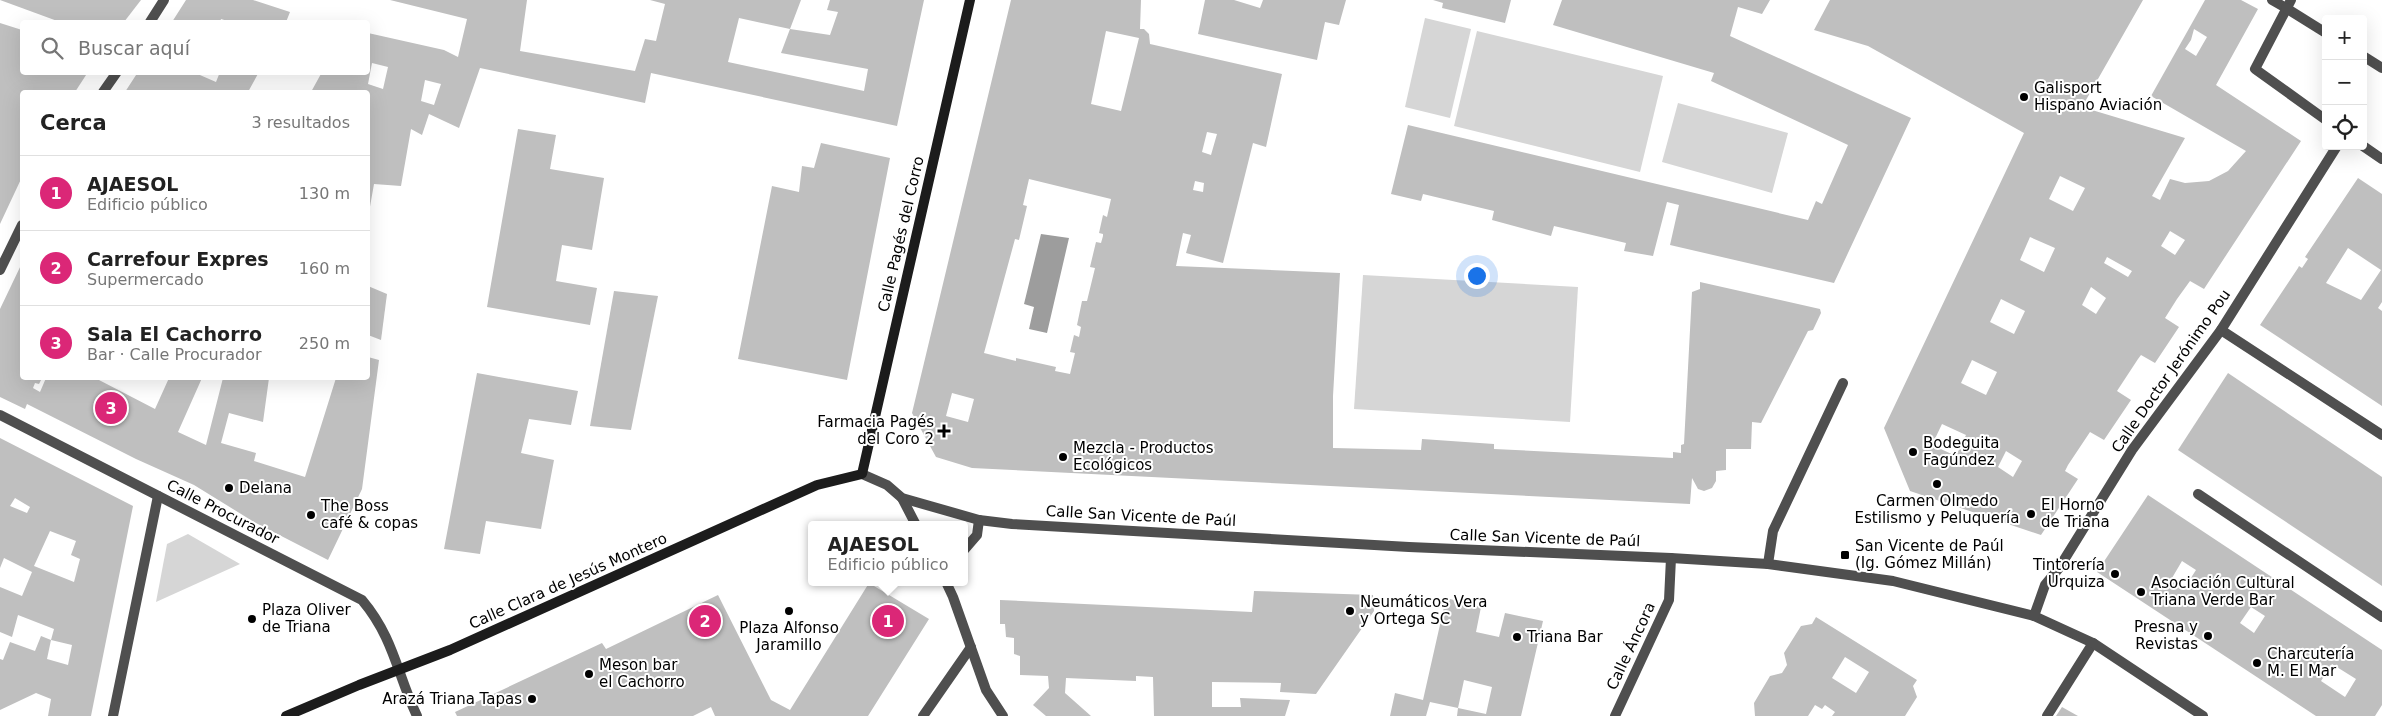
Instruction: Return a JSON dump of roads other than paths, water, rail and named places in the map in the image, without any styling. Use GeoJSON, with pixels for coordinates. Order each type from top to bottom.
{"type":"FeatureCollection","features":[{"type":"Feature","properties":{"kind":"main road","name":"Calle Pagés del Corro"},"geometry":{"type":"LineString","coordinates":[[862,474],[970,0]]}},
{"type":"Feature","properties":{"kind":"main road","name":"Calle Clara de Jesús Montero"},"geometry":{"type":"LineString","coordinates":[[286,716],[450,650],[817,485],[862,474]]}},
{"type":"Feature","properties":{"kind":"street"},"geometry":{"type":"LineString","coordinates":[[151,20],[164,0]]}},
{"type":"Feature","properties":{"kind":"street"},"geometry":{"type":"LineString","coordinates":[[2272,0],[2288,4],[2322,30]]}},
{"type":"Feature","properties":{"kind":"street"},"geometry":{"type":"LineString","coordinates":[[2288,4],[2255,69],[2322,117]]}},
{"type":"Feature","properties":{"kind":"street"},"geometry":{"type":"LineString","coordinates":[[2367,59],[2382,68]]}},
{"type":"Feature","properties":{"kind":"street"},"geometry":{"type":"LineString","coordinates":[[104,90],[115,75]]}},
{"type":"Feature","properties":{"kind":"street"},"geometry":{"type":"LineString","coordinates":[[2367,149],[2382,159]]}},
{"type":"Feature","properties":{"kind":"street","name":"Calle Doctor Jerónimo Pou"},"geometry":{"type":"LineString","coordinates":[[2034,616],[2045,586],[2059,568],[2132,450],[2221,330],[2335,150]]}},
{"type":"Feature","properties":{"kind":"street"},"geometry":{"type":"LineString","coordinates":[[0,270],[20,228]]}},
{"type":"Feature","properties":{"kind":"street"},"geometry":{"type":"LineString","coordinates":[[2221,330],[2382,435]]}},
{"type":"Feature","properties":{"kind":"street"},"geometry":{"type":"LineString","coordinates":[[1768,564],[1773,531],[1843,383]]}},
{"type":"Feature","properties":{"kind":"street","name":"Calle Procurador"},"geometry":{"type":"LineString","coordinates":[[0,416],[362,600],[378,619],[417,716]]}},
{"type":"Feature","properties":{"kind":"street","name":"Calle San Vicente de Paúl"},"geometry":{"type":"LineString","coordinates":[[862,474],[887,485],[902,498],[979,520],[1012,524],[1399,546],[1768,564],[1892,580],[2034,616],[2093,643],[2203,716]]}},
{"type":"Feature","properties":{"kind":"street"},"geometry":{"type":"LineString","coordinates":[[2198,494],[2382,617]]}},
{"type":"Feature","properties":{"kind":"street"},"geometry":{"type":"LineString","coordinates":[[113,716],[158,496]]}},
{"type":"Feature","properties":{"kind":"street"},"geometry":{"type":"LineString","coordinates":[[902,498],[914,521]]}},
{"type":"Feature","properties":{"kind":"street"},"geometry":{"type":"LineString","coordinates":[[968,545],[976,535],[979,520]]}},
{"type":"Feature","properties":{"kind":"street","name":"Calle Áncora"},"geometry":{"type":"LineString","coordinates":[[1616,716],[1669,600],[1671,558]]}},
{"type":"Feature","properties":{"kind":"street"},"geometry":{"type":"LineString","coordinates":[[952,587],[986,690],[1003,716]]}},
{"type":"Feature","properties":{"kind":"street"},"geometry":{"type":"LineString","coordinates":[[2047,716],[2093,643]]}},
{"type":"Feature","properties":{"kind":"street"},"geometry":{"type":"LineString","coordinates":[[923,716],[971,647]]}},
{"type":"Feature","properties":{"kind":"place","name":"Galisport Hispano Aviación"},"geometry":{"type":"Point","coordinates":[2024,97]}},
{"type":"Feature","properties":{"kind":"place","name":"Sala El Cachorro"},"geometry":{"type":"Point","coordinates":[111,408]}},
{"type":"Feature","properties":{"kind":"place","name":"Farmacia Pagés del Coro 2"},"geometry":{"type":"Point","coordinates":[944,431]}},
{"type":"Feature","properties":{"kind":"place","name":"Bodeguita Fagúndez"},"geometry":{"type":"Point","coordinates":[1913,452]}},
{"type":"Feature","properties":{"kind":"place","name":"Mezcla - Productos Ecológicos"},"geometry":{"type":"Point","coordinates":[1063,457]}},
{"type":"Feature","properties":{"kind":"place","name":"Carmen Olmedo Estilismo y Peluquería"},"geometry":{"type":"Point","coordinates":[1937,484]}},
{"type":"Feature","properties":{"kind":"place","name":"Delana"},"geometry":{"type":"Point","coordinates":[229,488]}},
{"type":"Feature","properties":{"kind":"place","name":"El Horno de Triana"},"geometry":{"type":"Point","coordinates":[2031,514]}},
{"type":"Feature","properties":{"kind":"place","name":"The Boss café & copas"},"geometry":{"type":"Point","coordinates":[311,515]}},
{"type":"Feature","properties":{"kind":"place","name":"San Vicente de Paúl (Ig. Gómez Millán)"},"geometry":{"type":"Point","coordinates":[1845,555]}},
{"type":"Feature","properties":{"kind":"place","name":"Tintorería Urquiza"},"geometry":{"type":"Point","coordinates":[2115,574]}},
{"type":"Feature","properties":{"kind":"place","name":"Asociación Cultural Triana Verde Bar"},"geometry":{"type":"Point","coordinates":[2141,592]}},
{"type":"Feature","properties":{"kind":"place","name":"Plaza Alfonso Jaramillo"},"geometry":{"type":"Point","coordinates":[789,611]}},
{"type":"Feature","properties":{"kind":"place","name":"Neumáticos Vera y Ortega SC"},"geometry":{"type":"Point","coordinates":[1350,611]}},
{"type":"Feature","properties":{"kind":"place","name":"Plaza Oliver de Triana"},"geometry":{"type":"Point","coordinates":[252,619]}},
{"type":"Feature","properties":{"kind":"place","name":"Carrefour Expres"},"geometry":{"type":"Point","coordinates":[705,621]}},
{"type":"Feature","properties":{"kind":"place","name":"AJAESOL"},"geometry":{"type":"Point","coordinates":[888,621]}},
{"type":"Feature","properties":{"kind":"place","name":"Presna y Revistas"},"geometry":{"type":"Point","coordinates":[2208,636]}},
{"type":"Feature","properties":{"kind":"place","name":"Triana Bar"},"geometry":{"type":"Point","coordinates":[1517,637]}},
{"type":"Feature","properties":{"kind":"place","name":"Charcutería M. El Mar"},"geometry":{"type":"Point","coordinates":[2257,663]}},
{"type":"Feature","properties":{"kind":"place","name":"Meson bar el Cachorro"},"geometry":{"type":"Point","coordinates":[589,674]}},
{"type":"Feature","properties":{"kind":"place","name":"Arazá Triana Tapas"},"geometry":{"type":"Point","coordinates":[532,699]}}]}
